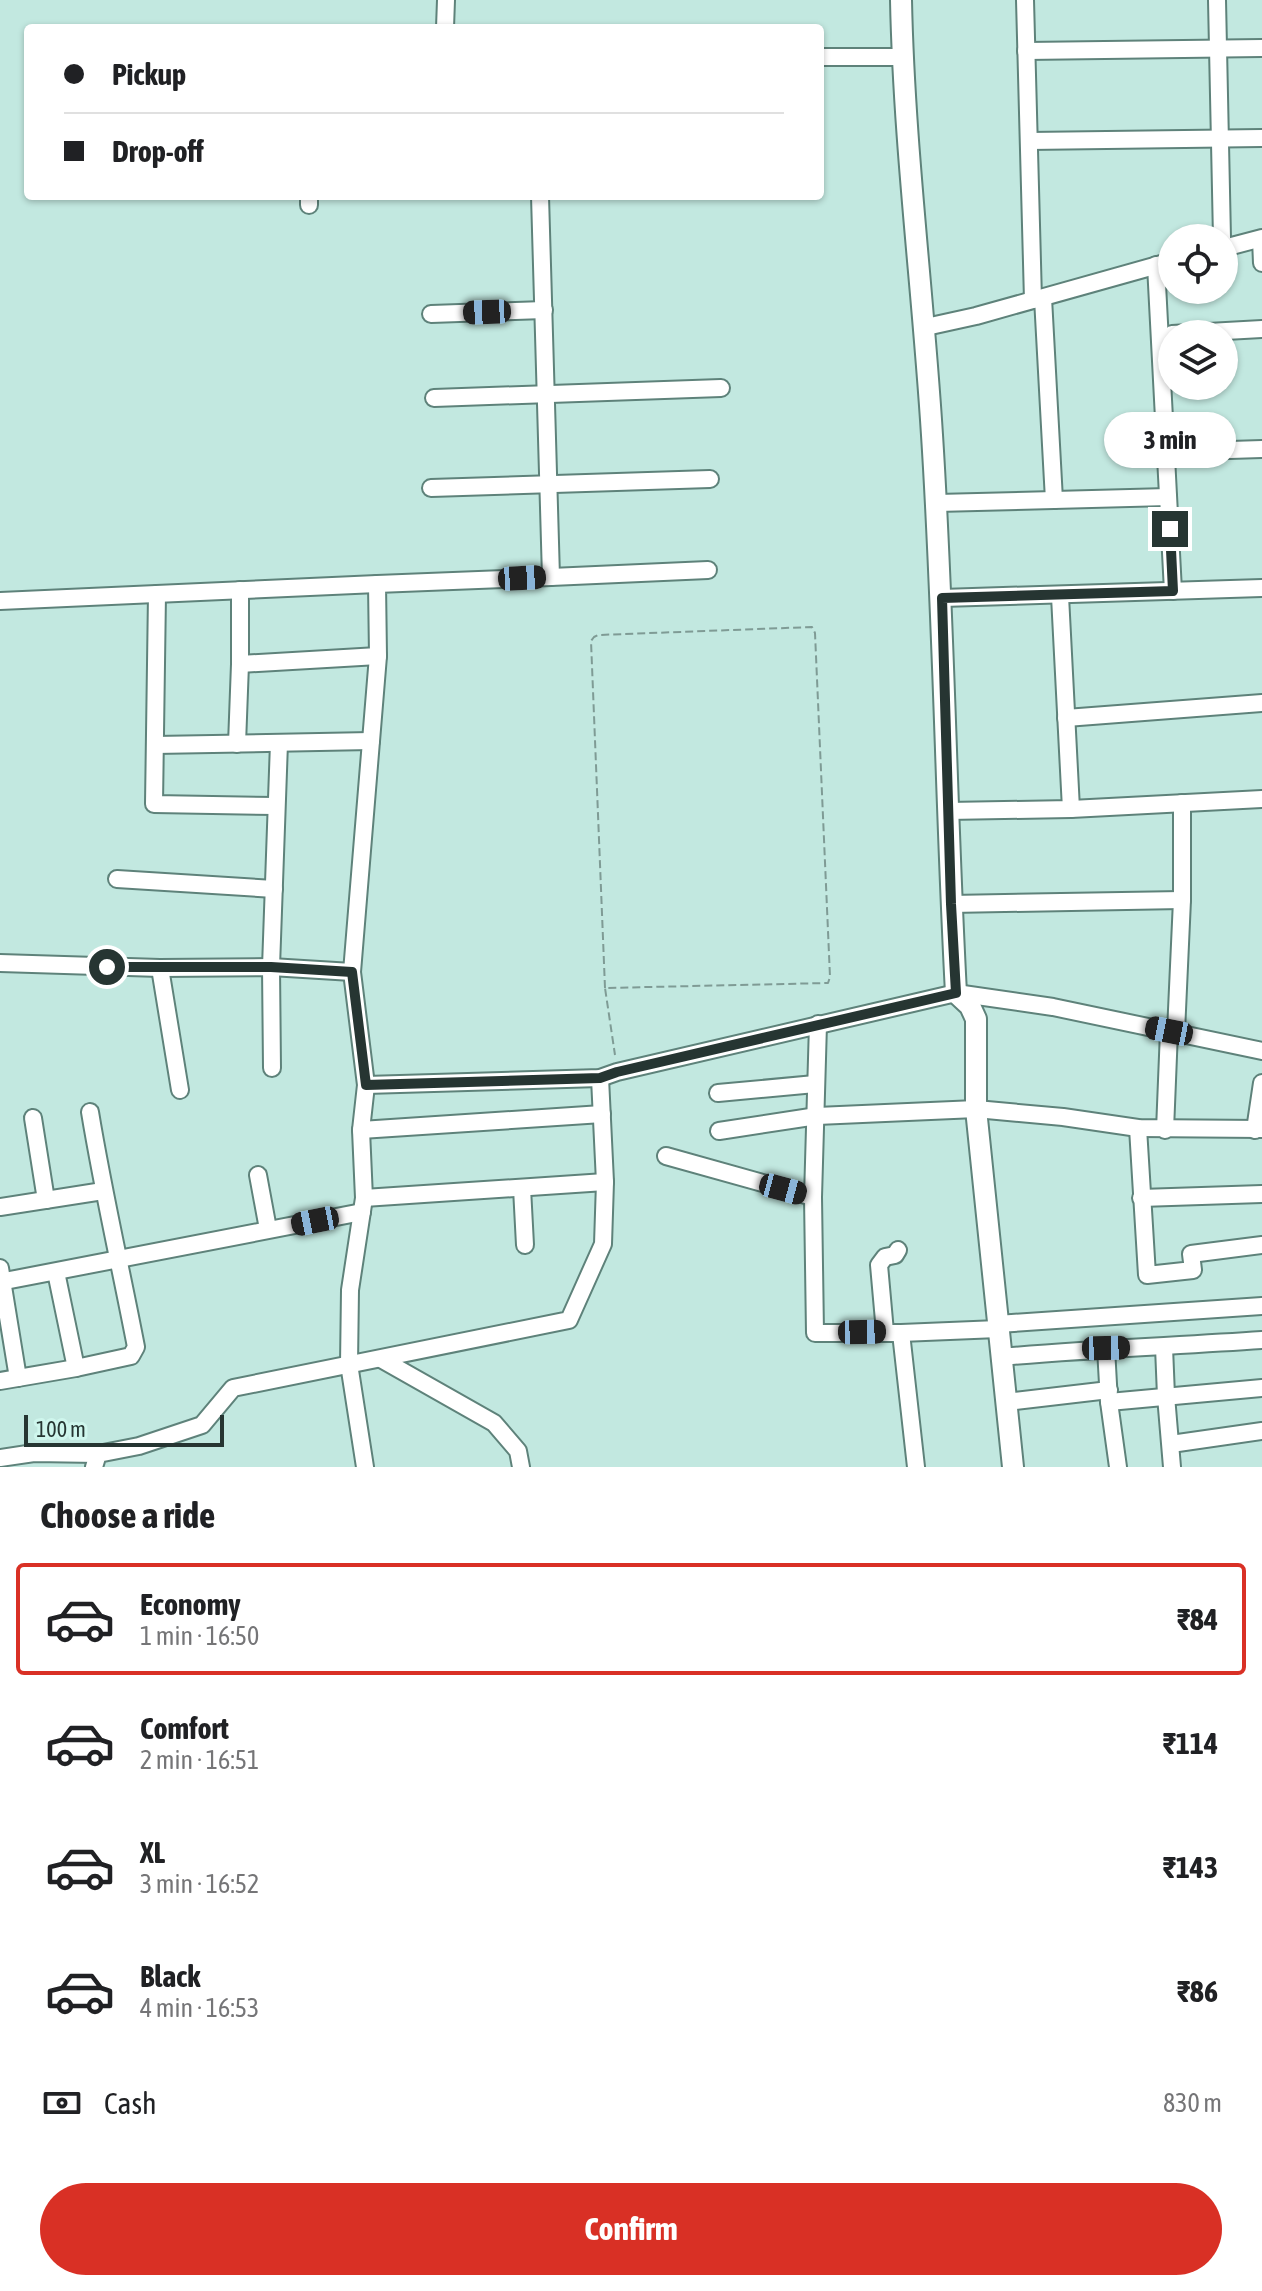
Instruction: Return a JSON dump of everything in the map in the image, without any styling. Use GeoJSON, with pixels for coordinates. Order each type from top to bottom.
{"type":"FeatureCollection","features":[{"type":"Feature","properties":{"kind":"main road"},"geometry":{"type":"LineString","coordinates":[[901,0],[902,57],[915,233],[926,327],[937,503],[956,993],[970,1006],[976,1019],[976,1109],[1013,1467]]}},
{"type":"Feature","properties":{"kind":"street"},"geometry":{"type":"LineString","coordinates":[[445,24],[446,0]]}},
{"type":"Feature","properties":{"kind":"street"},"geometry":{"type":"LineString","coordinates":[[1025,0],[1038,299],[1054,500]]}},
{"type":"Feature","properties":{"kind":"street"},"geometry":{"type":"LineString","coordinates":[[1217,0],[1222,224]]}},
{"type":"Feature","properties":{"kind":"street"},"geometry":{"type":"LineString","coordinates":[[1026,51],[1262,48]]}},
{"type":"Feature","properties":{"kind":"street"},"geometry":{"type":"LineString","coordinates":[[824,57],[902,57]]}},
{"type":"Feature","properties":{"kind":"street"},"geometry":{"type":"LineString","coordinates":[[1029,141],[1262,138]]}},
{"type":"Feature","properties":{"kind":"street"},"geometry":{"type":"LineString","coordinates":[[540,200],[551,577]]}},
{"type":"Feature","properties":{"kind":"street"},"geometry":{"type":"LineString","coordinates":[[1238,244],[1261,238],[1262,263]]}},
{"type":"Feature","properties":{"kind":"street"},"geometry":{"type":"LineString","coordinates":[[926,327],[1158,265]]}},
{"type":"Feature","properties":{"kind":"street"},"geometry":{"type":"LineString","coordinates":[[431,314],[544,310]]}},
{"type":"Feature","properties":{"kind":"street"},"geometry":{"type":"LineString","coordinates":[[1238,330],[1262,329]]}},
{"type":"Feature","properties":{"kind":"street"},"geometry":{"type":"LineString","coordinates":[[434,398],[721,388]]}},
{"type":"Feature","properties":{"kind":"street"},"geometry":{"type":"LineString","coordinates":[[1167,400],[1166,452],[1173,591]]}},
{"type":"Feature","properties":{"kind":"street"},"geometry":{"type":"LineString","coordinates":[[1166,452],[1262,449]]}},
{"type":"Feature","properties":{"kind":"street"},"geometry":{"type":"LineString","coordinates":[[431,488],[710,479]]}},
{"type":"Feature","properties":{"kind":"street"},"geometry":{"type":"LineString","coordinates":[[937,503],[1168,497]]}},
{"type":"Feature","properties":{"kind":"street"},"geometry":{"type":"LineString","coordinates":[[0,601],[708,570]]}},
{"type":"Feature","properties":{"kind":"street"},"geometry":{"type":"LineString","coordinates":[[365,1467],[349,1364],[350,1290],[363,1205],[361,1130],[366,1085],[352,972],[378,656],[377,584]]}},
{"type":"Feature","properties":{"kind":"street"},"geometry":{"type":"LineString","coordinates":[[942,598],[1262,588]]}},
{"type":"Feature","properties":{"kind":"street"},"geometry":{"type":"LineString","coordinates":[[237,744],[240,590]]}},
{"type":"Feature","properties":{"kind":"street"},"geometry":{"type":"LineString","coordinates":[[157,594],[154,804],[276,806]]}},
{"type":"Feature","properties":{"kind":"street"},"geometry":{"type":"LineString","coordinates":[[1060,596],[1071,809]]}},
{"type":"Feature","properties":{"kind":"street"},"geometry":{"type":"LineString","coordinates":[[240,664],[378,656]]}},
{"type":"Feature","properties":{"kind":"street"},"geometry":{"type":"LineString","coordinates":[[1066,718],[1262,703]]}},
{"type":"Feature","properties":{"kind":"street"},"geometry":{"type":"LineString","coordinates":[[155,745],[371,741]]}},
{"type":"Feature","properties":{"kind":"street"},"geometry":{"type":"LineString","coordinates":[[272,1068],[271,967],[279,743]]}},
{"type":"Feature","properties":{"kind":"street"},"geometry":{"type":"LineString","coordinates":[[948,811],[1071,809],[1262,799]]}},
{"type":"Feature","properties":{"kind":"street"},"geometry":{"type":"LineString","coordinates":[[1165,1130],[1182,900],[1182,803]]}},
{"type":"Feature","properties":{"kind":"street"},"geometry":{"type":"LineString","coordinates":[[117,879],[274,889]]}},
{"type":"Feature","properties":{"kind":"street"},"geometry":{"type":"LineString","coordinates":[[951,904],[1182,900]]}},
{"type":"Feature","properties":{"kind":"street"},"geometry":{"type":"LineString","coordinates":[[0,963],[160,968],[271,967],[352,972]]}},
{"type":"Feature","properties":{"kind":"street"},"geometry":{"type":"LineString","coordinates":[[160,968],[180,1090]]}},
{"type":"Feature","properties":{"kind":"street"},"geometry":{"type":"LineString","coordinates":[[366,1085],[600,1078],[956,993],[1053,1007],[1262,1051]]}},
{"type":"Feature","properties":{"kind":"street"},"geometry":{"type":"LineString","coordinates":[[818,1024],[813,1197],[815,1333],[998,1326],[1262,1306]]}},
{"type":"Feature","properties":{"kind":"street"},"geometry":{"type":"LineString","coordinates":[[0,1458],[34,1453],[96,1460],[202,1425],[233,1388],[569,1320],[603,1244],[605,1182],[600,1078]]}},
{"type":"Feature","properties":{"kind":"street"},"geometry":{"type":"LineString","coordinates":[[719,1131],[817,1116],[976,1109],[1138,1128],[1259,1130],[1262,1083]]}},
{"type":"Feature","properties":{"kind":"street"},"geometry":{"type":"LineString","coordinates":[[718,1093],[815,1084]]}},
{"type":"Feature","properties":{"kind":"street"},"geometry":{"type":"LineString","coordinates":[[0,1381],[76,1368],[131,1356],[135,1352],[90,1112]]}},
{"type":"Feature","properties":{"kind":"street"},"geometry":{"type":"LineString","coordinates":[[361,1130],[602,1114]]}},
{"type":"Feature","properties":{"kind":"street"},"geometry":{"type":"LineString","coordinates":[[33,1118],[46,1200]]}},
{"type":"Feature","properties":{"kind":"street"},"geometry":{"type":"LineString","coordinates":[[1138,1128],[1147,1275],[1193,1270],[1191,1254],[1262,1245]]}},
{"type":"Feature","properties":{"kind":"street"},"geometry":{"type":"LineString","coordinates":[[666,1156],[813,1197]]}},
{"type":"Feature","properties":{"kind":"street"},"geometry":{"type":"LineString","coordinates":[[258,1175],[268,1229]]}},
{"type":"Feature","properties":{"kind":"street"},"geometry":{"type":"LineString","coordinates":[[18,1378],[1,1277],[56,1272],[119,1260],[268,1229],[363,1205],[605,1182]]}},
{"type":"Feature","properties":{"kind":"street"},"geometry":{"type":"LineString","coordinates":[[522,1188],[525,1245]]}},
{"type":"Feature","properties":{"kind":"street"},"geometry":{"type":"LineString","coordinates":[[0,1207],[103,1191]]}},
{"type":"Feature","properties":{"kind":"street"},"geometry":{"type":"LineString","coordinates":[[1141,1198],[1262,1194]]}},
{"type":"Feature","properties":{"kind":"street"},"geometry":{"type":"LineString","coordinates":[[898,1250],[895,1255],[885,1257],[879,1265],[916,1467]]}},
{"type":"Feature","properties":{"kind":"street"},"geometry":{"type":"LineString","coordinates":[[56,1272],[76,1368]]}},
{"type":"Feature","properties":{"kind":"street"},"geometry":{"type":"LineString","coordinates":[[1001,1357],[1262,1340]]}},
{"type":"Feature","properties":{"kind":"street"},"geometry":{"type":"LineString","coordinates":[[1164,1347],[1172,1467]]}},
{"type":"Feature","properties":{"kind":"street"},"geometry":{"type":"LineString","coordinates":[[1106,1348],[1118,1467]]}},
{"type":"Feature","properties":{"kind":"street"},"geometry":{"type":"LineString","coordinates":[[381,1359],[494,1423],[518,1451],[521,1467]]}},
{"type":"Feature","properties":{"kind":"street"},"geometry":{"type":"LineString","coordinates":[[1006,1402],[1166,1396],[1262,1388]]}},
{"type":"Feature","properties":{"kind":"street"},"geometry":{"type":"LineString","coordinates":[[1171,1444],[1262,1431]]}},
{"type":"Feature","properties":{"kind":"path"},"geometry":{"type":"LineString","coordinates":[[605,988],[828,983],[816,649],[812,627],[694,630],[594,637],[591,641],[605,988],[617,1072]]}},
{"type":"Feature","properties":{"kind":"route"},"geometry":{"type":"LineString","coordinates":[[107,967],[271,967],[352,972],[366,1085],[600,1078],[956,993],[942,598],[1173,591],[1170,529]]}}]}
